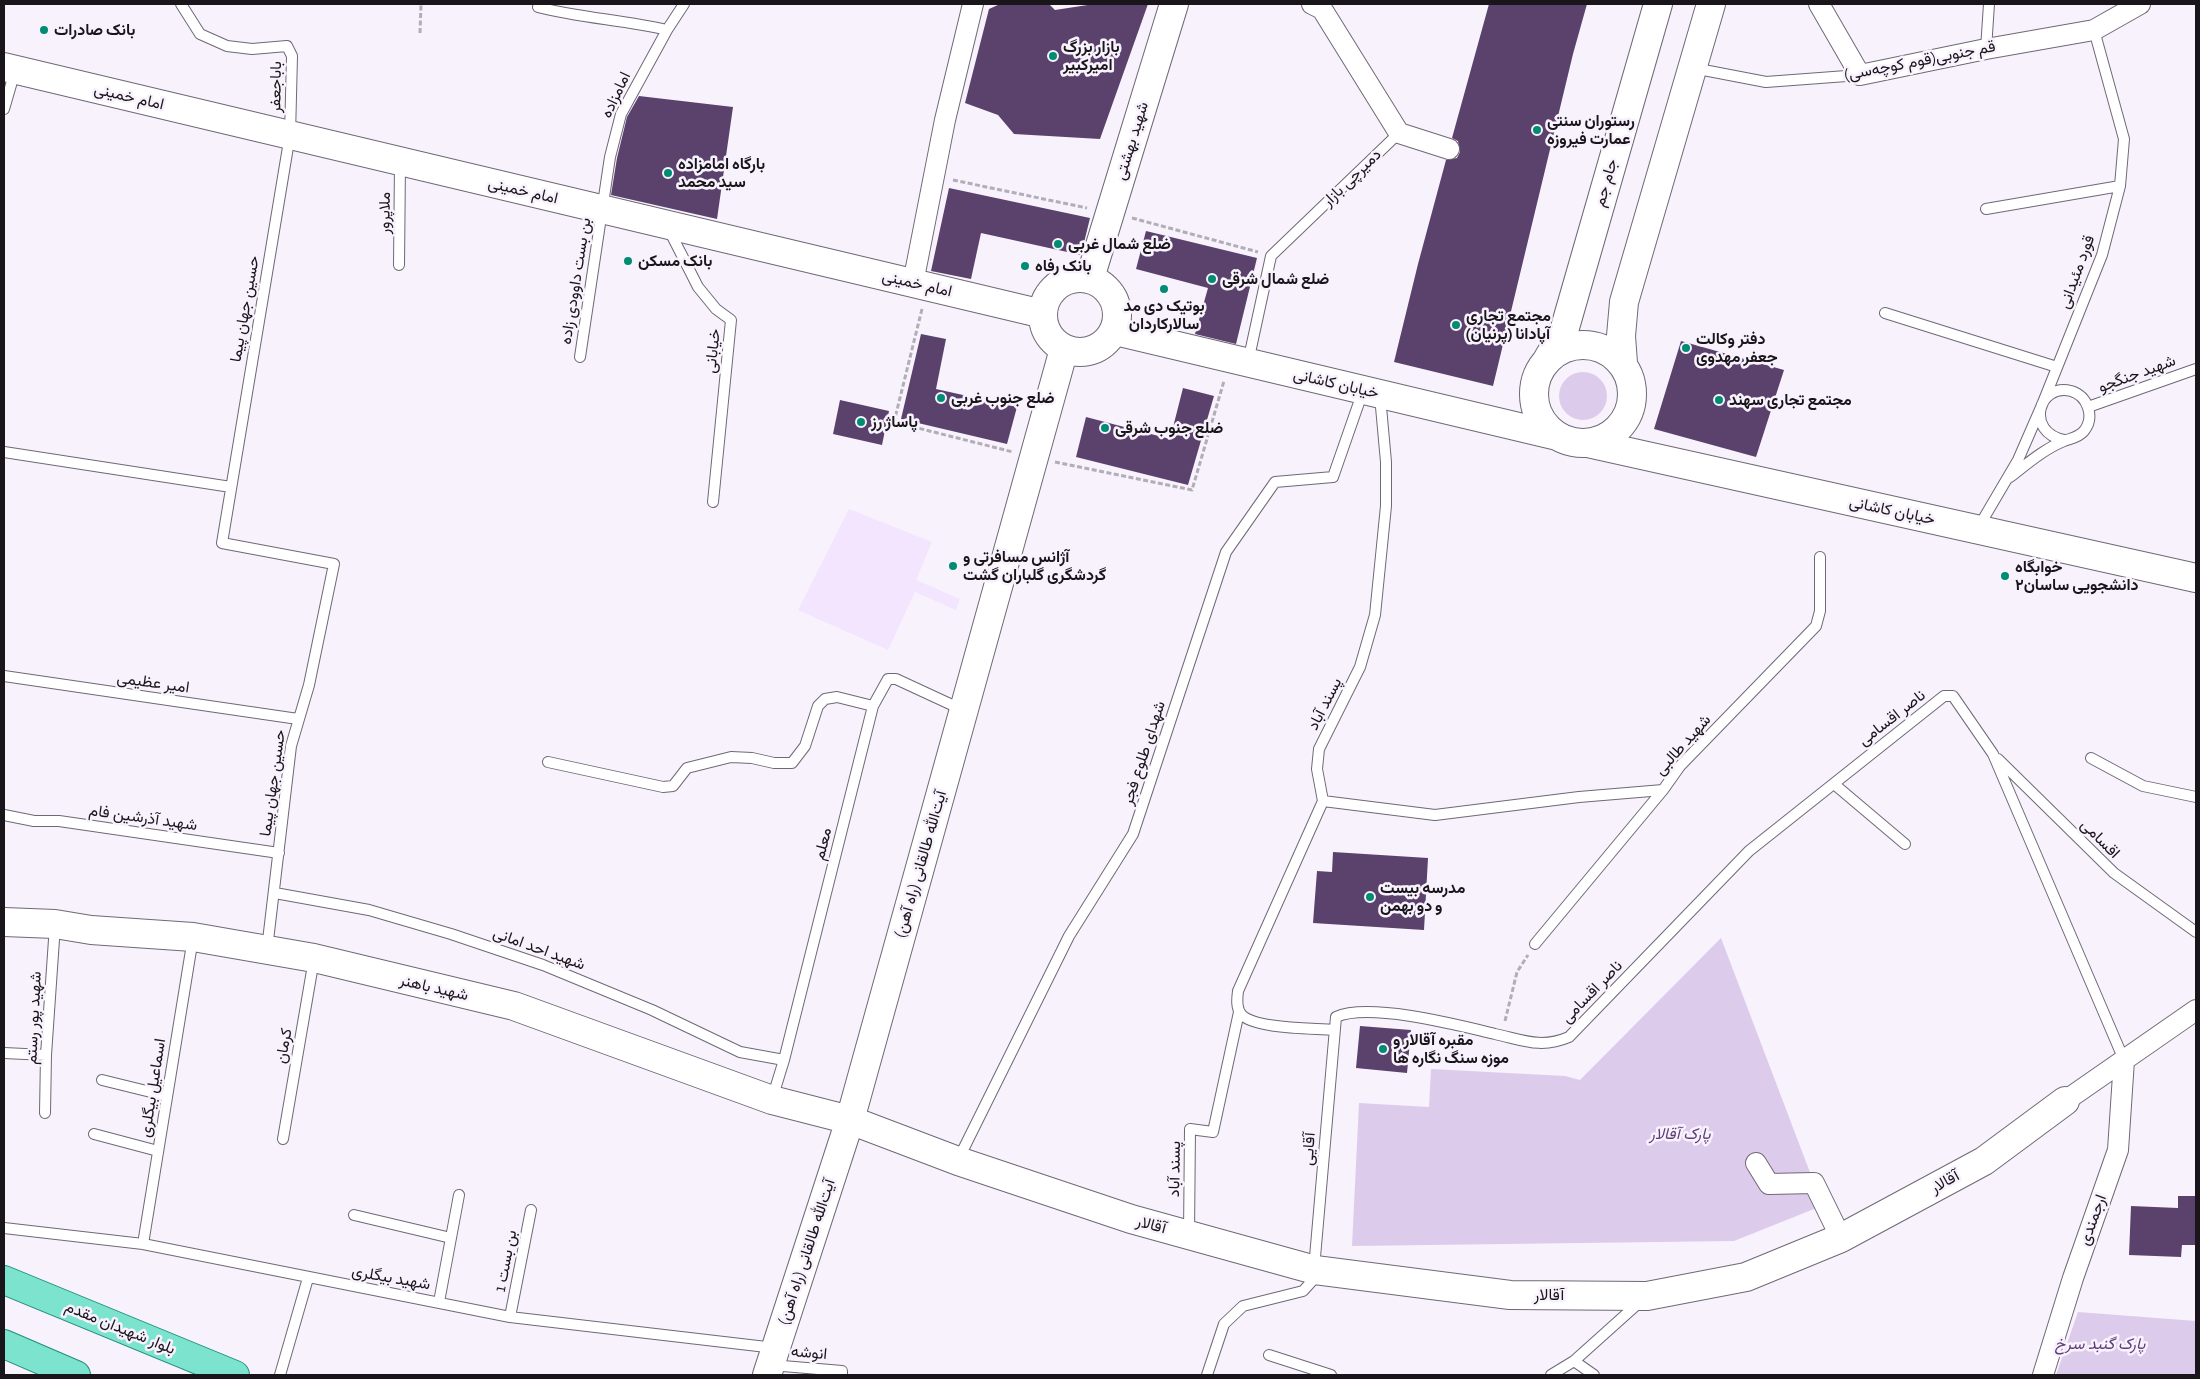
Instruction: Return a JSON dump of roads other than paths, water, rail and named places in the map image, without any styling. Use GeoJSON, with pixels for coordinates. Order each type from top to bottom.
{"type":"FeatureCollection","features":[{"type":"Feature","properties":{"kind":"main road","name":"بلوار شهیدان مقدم"},"geometry":{"type":"LineString","coordinates":[[4,1280],[235,1375]]}},
{"type":"Feature","properties":{"kind":"main road"},"geometry":{"type":"LineString","coordinates":[[4,1344],[76,1375]]}},
{"type":"Feature","properties":{"kind":"street"},"geometry":{"type":"LineString","coordinates":[[920,285],[934,176],[957,66],[973,4]]}},
{"type":"Feature","properties":{"kind":"street","name":"شهید بهشتی"},"geometry":{"type":"LineString","coordinates":[[1090,278],[1174,4]]}},
{"type":"Feature","properties":{"kind":"street","name":"جام جم"},"geometry":{"type":"LineString","coordinates":[[1547,360],[1564,331],[1658,4]]}},
{"type":"Feature","properties":{"kind":"street"},"geometry":{"type":"LineString","coordinates":[[1623,363],[1621,321],[1624,302],[1711,4]]}},
{"type":"Feature","properties":{"kind":"street"},"geometry":{"type":"LineString","coordinates":[[1819,4],[1860,75]]}},
{"type":"Feature","properties":{"kind":"street","name":"قم جنوبی(قوم کوچه‌سی)"},"geometry":{"type":"LineString","coordinates":[[1860,75],[1986,49],[2094,30],[2140,4]]}},
{"type":"Feature","properties":{"kind":"street"},"geometry":{"type":"LineString","coordinates":[[1323,6],[1398,134],[1450,149]]}},
{"type":"Feature","properties":{"kind":"street","name":"امام خمینی"},"geometry":{"type":"LineString","coordinates":[[9,69],[1043,314]]}},
{"type":"Feature","properties":{"kind":"street"},"geometry":{"type":"LineString","coordinates":[[1090,278],[1102,284],[1112,293],[1117,305],[1118,318],[1115,330],[1108,341],[1099,348],[1088,352],[1064,349],[1048,335],[1043,314],[1047,298],[1058,285],[1068,279],[1090,278]]}},
{"type":"Feature","properties":{"kind":"street","name":"خیابان کاشانی"},"geometry":{"type":"LineString","coordinates":[[1115,330],[1557,436]]}},
{"type":"Feature","properties":{"kind":"street"},"geometry":{"type":"LineString","coordinates":[[1577,344],[1594,345],[1610,352],[1623,363],[1631,378],[1634,395],[1631,409],[1625,422],[1615,433],[1602,440],[1574,443],[1557,436],[1544,424],[1536,409],[1533,391],[1538,374],[1547,360],[1561,350],[1577,344]]}},
{"type":"Feature","properties":{"kind":"street","name":"(راه آهن) آیت‌الله طالقانی"},"geometry":{"type":"LineString","coordinates":[[771,1363],[850,1120],[1064,349]]}},
{"type":"Feature","properties":{"kind":"street","name":"خیابان کاشانی"},"geometry":{"type":"LineString","coordinates":[[1588,443],[2196,578]]}},
{"type":"Feature","properties":{"kind":"street","name":"شهید باهنر"},"geometry":{"type":"LineString","coordinates":[[4,922],[55,924],[91,930],[193,937],[314,958],[514,1006],[772,1100],[850,1120]]}},
{"type":"Feature","properties":{"kind":"street","name":"آقالار"},"geometry":{"type":"LineString","coordinates":[[850,1120],[958,1161],[1131,1219],[1315,1270],[1510,1295],[1648,1296],[1746,1277],[1841,1238],[1984,1161],[2065,1101],[2196,1010]]}},
{"type":"Feature","properties":{"kind":"street","name":"ارجمندی"},"geometry":{"type":"LineString","coordinates":[[2043,1375],[2073,1278],[2118,1150],[2124,1060]]}},
{"type":"Feature","properties":{"kind":"street"},"geometry":{"type":"LineString","coordinates":[[1756,1163],[1769,1184],[1814,1183],[1841,1238]]}},
{"type":"Feature","properties":{"kind":"lane","name":"باباجعفر"},"geometry":{"type":"LineString","coordinates":[[181,4],[200,34],[227,46],[252,49],[287,46],[292,56],[290,135]]}},
{"type":"Feature","properties":{"kind":"lane","name":"امامزاده"},"geometry":{"type":"LineString","coordinates":[[602,210],[610,158],[621,114],[667,30],[684,4]]}},
{"type":"Feature","properties":{"kind":"lane"},"geometry":{"type":"LineString","coordinates":[[1986,49],[1989,4]]}},
{"type":"Feature","properties":{"kind":"lane"},"geometry":{"type":"LineString","coordinates":[[538,7],[559,12],[639,23],[667,30]]}},
{"type":"Feature","properties":{"kind":"lane","name":"قورد مئیدانی"},"geometry":{"type":"LineString","coordinates":[[1977,530],[2008,478],[2042,405],[2102,255],[2120,186],[2124,139],[2094,30]]}},
{"type":"Feature","properties":{"kind":"lane","name":"قم جنوبی(قوم کوچه‌سی)"},"geometry":{"type":"LineString","coordinates":[[1692,68],[1766,82],[1860,75]]}},
{"type":"Feature","properties":{"kind":"lane"},"geometry":{"type":"LineString","coordinates":[[4,109],[9,69]]}},
{"type":"Feature","properties":{"kind":"lane","name":"دمیرچی بازار"},"geometry":{"type":"LineString","coordinates":[[1240,361],[1271,256],[1398,134]]}},
{"type":"Feature","properties":{"kind":"lane","name":"حسین جهان پیما"},"geometry":{"type":"LineString","coordinates":[[267,950],[291,746],[309,685],[334,564],[222,544],[290,135]]}},
{"type":"Feature","properties":{"kind":"lane","name":"ملاپرور"},"geometry":{"type":"LineString","coordinates":[[399,265],[400,162]]}},
{"type":"Feature","properties":{"kind":"lane"},"geometry":{"type":"LineString","coordinates":[[1986,208],[2120,186]]}},
{"type":"Feature","properties":{"kind":"lane","name":"بن بست داوودی زاده"},"geometry":{"type":"LineString","coordinates":[[580,357],[602,210]]}},
{"type":"Feature","properties":{"kind":"lane","name":"خیابانی"},"geometry":{"type":"LineString","coordinates":[[666,225],[698,287],[716,309],[732,320],[713,502]]}},
{"type":"Feature","properties":{"kind":"lane"},"geometry":{"type":"LineString","coordinates":[[1885,313],[2057,367]]}},
{"type":"Feature","properties":{"kind":"lane","name":"شهید جنگجو"},"geometry":{"type":"LineString","coordinates":[[2088,407],[2196,369]]}},
{"type":"Feature","properties":{"kind":"lane"},"geometry":{"type":"LineString","coordinates":[[2042,405],[2053,393],[2070,391],[2078,394],[2088,407]]}},
{"type":"Feature","properties":{"kind":"lane","name":"پسند آباد"},"geometry":{"type":"LineString","coordinates":[[1189,1235],[1190,1129],[1213,1132],[1239,1012],[1237,1002],[1238,991],[1323,801],[1317,769],[1319,749],[1360,666],[1374,615],[1386,506],[1386,462],[1371,392]]}},
{"type":"Feature","properties":{"kind":"lane","name":"شهدای طلوع فجر"},"geometry":{"type":"LineString","coordinates":[[958,1161],[1069,936],[1133,834],[1226,552],[1275,482],[1333,477],[1371,392]]}},
{"type":"Feature","properties":{"kind":"lane","name":"قورد مئیدانی"},"geometry":{"type":"LineString","coordinates":[[2042,405],[2040,414],[2044,429],[2049,435],[2064,440]]}},
{"type":"Feature","properties":{"kind":"lane","name":"قورد مئیدانی"},"geometry":{"type":"LineString","coordinates":[[2008,478],[2064,440],[2072,439],[2085,430],[2090,415],[2088,407]]}},
{"type":"Feature","properties":{"kind":"lane"},"geometry":{"type":"LineString","coordinates":[[4,452],[231,487]]}},
{"type":"Feature","properties":{"kind":"lane","name":"شهید طالبی"},"geometry":{"type":"LineString","coordinates":[[1535,944],[1663,790],[1680,766],[1816,626],[1820,611],[1820,557]]}},
{"type":"Feature","properties":{"kind":"lane","name":"امیر عظیمی"},"geometry":{"type":"LineString","coordinates":[[4,676],[298,719]]}},
{"type":"Feature","properties":{"kind":"lane","name":"معلم"},"geometry":{"type":"LineString","coordinates":[[772,1100],[784,1060],[873,706],[888,679],[896,679],[964,710]]}},
{"type":"Feature","properties":{"kind":"lane","name":"ناصر اقسامی"},"geometry":{"type":"LineString","coordinates":[[1334,1030],[1336,1017],[1361,1012],[1399,1015],[1539,1044],[1556,1043],[1569,1037],[1749,851],[1944,696],[1953,696],[1993,754],[2124,1060]]}},
{"type":"Feature","properties":{"kind":"lane"},"geometry":{"type":"LineString","coordinates":[[548,762],[663,787],[674,786],[687,768],[732,757],[752,758],[774,763],[792,763],[805,746],[818,706],[825,699],[837,697],[873,706]]}},
{"type":"Feature","properties":{"kind":"lane","name":"اقسامی"},"geometry":{"type":"LineString","coordinates":[[1993,754],[2114,873],[2196,932]]}},
{"type":"Feature","properties":{"kind":"lane"},"geometry":{"type":"LineString","coordinates":[[2091,758],[2143,786],[2196,797]]}},
{"type":"Feature","properties":{"kind":"lane"},"geometry":{"type":"LineString","coordinates":[[1834,784],[1904,844]]}},
{"type":"Feature","properties":{"kind":"lane"},"geometry":{"type":"LineString","coordinates":[[1323,801],[1436,815],[1579,797],[1663,790]]}},
{"type":"Feature","properties":{"kind":"lane","name":"شهید آذرشین فام"},"geometry":{"type":"LineString","coordinates":[[4,815],[34,821],[59,821],[279,853]]}},
{"type":"Feature","properties":{"kind":"lane","name":"شهید احد امانی"},"geometry":{"type":"LineString","coordinates":[[274,893],[369,910],[451,934],[543,965],[652,1010],[740,1052],[784,1060]]}},
{"type":"Feature","properties":{"kind":"lane","name":"شهید پور رستم"},"geometry":{"type":"LineString","coordinates":[[45,1113],[46,1055],[55,924]]}},
{"type":"Feature","properties":{"kind":"lane","name":"اسماعیل بیگلری"},"geometry":{"type":"LineString","coordinates":[[143,1244],[193,937]]}},
{"type":"Feature","properties":{"kind":"lane","name":"کرمان"},"geometry":{"type":"LineString","coordinates":[[283,1139],[314,958]]}},
{"type":"Feature","properties":{"kind":"lane"},"geometry":{"type":"LineString","coordinates":[[1239,1012],[1246,1019],[1262,1024],[1334,1030]]}},
{"type":"Feature","properties":{"kind":"lane","name":"آقایی"},"geometry":{"type":"LineString","coordinates":[[1315,1270],[1334,1030]]}},
{"type":"Feature","properties":{"kind":"lane"},"geometry":{"type":"LineString","coordinates":[[4,1053],[46,1055]]}},
{"type":"Feature","properties":{"kind":"lane"},"geometry":{"type":"LineString","coordinates":[[102,1080],[167,1096]]}},
{"type":"Feature","properties":{"kind":"lane"},"geometry":{"type":"LineString","coordinates":[[94,1134],[158,1151]]}},
{"type":"Feature","properties":{"kind":"lane"},"geometry":{"type":"LineString","coordinates":[[439,1302],[459,1195]]}},
{"type":"Feature","properties":{"kind":"lane","name":"بن بست 1"},"geometry":{"type":"LineString","coordinates":[[510,1317],[531,1210]]}},
{"type":"Feature","properties":{"kind":"lane"},"geometry":{"type":"LineString","coordinates":[[354,1215],[451,1238]]}},
{"type":"Feature","properties":{"kind":"lane","name":"شهید بیگلری"},"geometry":{"type":"LineString","coordinates":[[4,1228],[143,1244],[510,1317],[771,1363]]}},
{"type":"Feature","properties":{"kind":"lane"},"geometry":{"type":"LineString","coordinates":[[1206,1375],[1224,1324],[1243,1306],[1303,1290],[1313,1280],[1315,1270]]}},
{"type":"Feature","properties":{"kind":"lane"},"geometry":{"type":"LineString","coordinates":[[280,1375],[308,1278]]}},
{"type":"Feature","properties":{"kind":"lane"},"geometry":{"type":"LineString","coordinates":[[1550,1375],[1574,1361],[1648,1296]]}},
{"type":"Feature","properties":{"kind":"lane"},"geometry":{"type":"LineString","coordinates":[[1269,1355],[1331,1375]]}},
{"type":"Feature","properties":{"kind":"lane"},"geometry":{"type":"LineString","coordinates":[[1574,1361],[1594,1375]]}},
{"type":"Feature","properties":{"kind":"lane","name":"انوشه"},"geometry":{"type":"LineString","coordinates":[[771,1363],[842,1371],[842,1375]]}},
{"type":"Feature","properties":{"kind":"place","name":"بانک صادرات"},"geometry":{"type":"Point","coordinates":[44,30]}},
{"type":"Feature","properties":{"kind":"place","name":"بازار بزرگ امیرکبیر"},"geometry":{"type":"Point","coordinates":[1053,56]}},
{"type":"Feature","properties":{"kind":"place","name":"رستوران سنتی عمارت فیروزه"},"geometry":{"type":"Point","coordinates":[1537,130]}},
{"type":"Feature","properties":{"kind":"place","name":"بارگاه امامزاده سید محمد"},"geometry":{"type":"Point","coordinates":[668,173]}},
{"type":"Feature","properties":{"kind":"place","name":"ضلع شمال غربی"},"geometry":{"type":"Point","coordinates":[1058,244]}},
{"type":"Feature","properties":{"kind":"place","name":"بانک مسکن"},"geometry":{"type":"Point","coordinates":[628,261]}},
{"type":"Feature","properties":{"kind":"place","name":"بانک رفاه"},"geometry":{"type":"Point","coordinates":[1025,266]}},
{"type":"Feature","properties":{"kind":"place","name":"ضلع شمال شرقی"},"geometry":{"type":"Point","coordinates":[1212,279]}},
{"type":"Feature","properties":{"kind":"place","name":"بوتیک دی مد سالارکاردان"},"geometry":{"type":"Point","coordinates":[1164,289]}},
{"type":"Feature","properties":{"kind":"place","name":"مجتمع تجاری آپادانا (پرنیان)"},"geometry":{"type":"Point","coordinates":[1456,325]}},
{"type":"Feature","properties":{"kind":"place","name":"دفتر وکالت جعفر مهدوی"},"geometry":{"type":"Point","coordinates":[1686,348]}},
{"type":"Feature","properties":{"kind":"place","name":"ضلع جنوب غربی"},"geometry":{"type":"Point","coordinates":[941,398]}},
{"type":"Feature","properties":{"kind":"place","name":"مجتمع تجاری سهند"},"geometry":{"type":"Point","coordinates":[1719,400]}},
{"type":"Feature","properties":{"kind":"place","name":"پاساژ رز"},"geometry":{"type":"Point","coordinates":[861,422]}},
{"type":"Feature","properties":{"kind":"place","name":"ضلع جنوب شرقی"},"geometry":{"type":"Point","coordinates":[1105,428]}},
{"type":"Feature","properties":{"kind":"place","name":"آژانس مسافرتی و گردشگری گلباران گشت"},"geometry":{"type":"Point","coordinates":[953,566]}},
{"type":"Feature","properties":{"kind":"place","name":"خوابگاه دانشجویی ساسان۲"},"geometry":{"type":"Point","coordinates":[2005,576]}},
{"type":"Feature","properties":{"kind":"place","name":"مدرسه بیست و دو بهمن"},"geometry":{"type":"Point","coordinates":[1370,897]}},
{"type":"Feature","properties":{"kind":"place","name":"مقبره آقالار و موزه سنگ نگاره ها"},"geometry":{"type":"Point","coordinates":[1383,1049]}},
{"type":"Feature","properties":{"kind":"park label","name":"پارک آقالار"},"geometry":{"type":"Point","coordinates":[1680,1134]}},
{"type":"Feature","properties":{"kind":"park label","name":"پارک گنبد سرخ"},"geometry":{"type":"Point","coordinates":[2100,1344]}}]}
